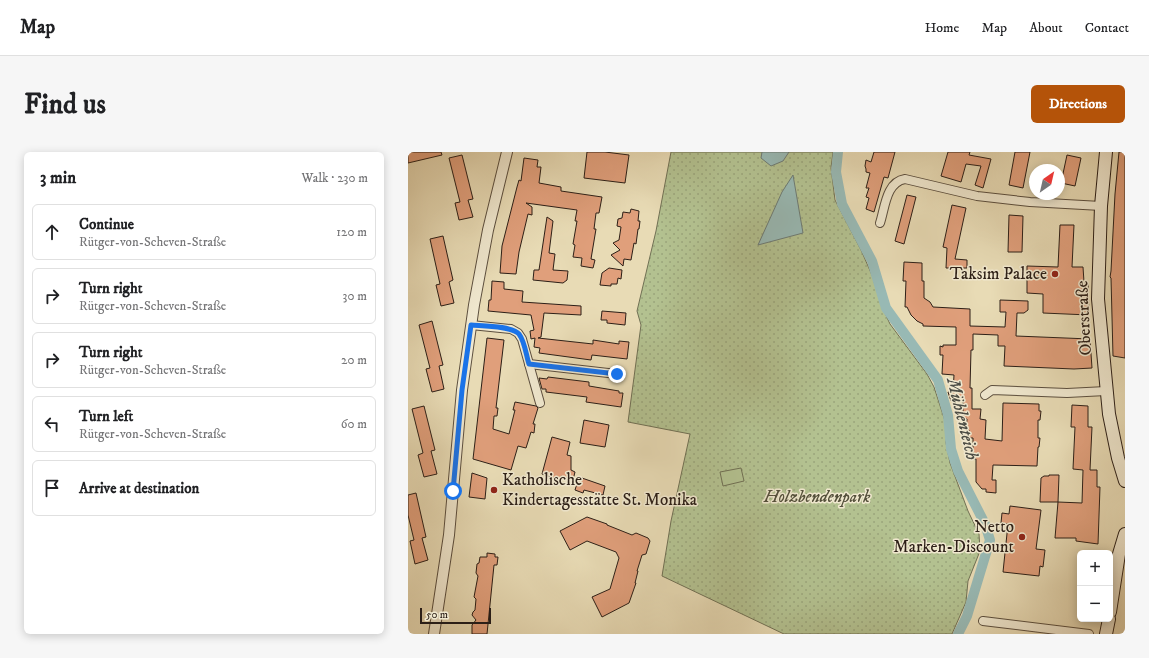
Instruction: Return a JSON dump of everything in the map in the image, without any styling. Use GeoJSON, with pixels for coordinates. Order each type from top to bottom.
{"type":"FeatureCollection","features":[{"type":"Feature","properties":{"kind":"main road","name":"Oberstraße"},"geometry":{"type":"LineString","coordinates":[[1106,152],[1101,206],[1098,299],[1110,419],[1118,458],[1125,481]]}},
{"type":"Feature","properties":{"kind":"main road"},"geometry":{"type":"LineString","coordinates":[[1113,593],[1119,554],[1125,534]]}},
{"type":"Feature","properties":{"kind":"main road"},"geometry":{"type":"LineString","coordinates":[[1106,634],[1108,622]]}},
{"type":"Feature","properties":{"kind":"street"},"geometry":{"type":"LineString","coordinates":[[434,634],[449,535],[461,402],[471,325],[488,230],[507,152]]}},
{"type":"Feature","properties":{"kind":"street"},"geometry":{"type":"LineString","coordinates":[[880,223],[891,188],[894,183],[905,179],[977,196],[1030,202],[1101,206]]}},
{"type":"Feature","properties":{"kind":"street"},"geometry":{"type":"LineString","coordinates":[[471,325],[510,329],[518,332],[522,339],[540,403]]}},
{"type":"Feature","properties":{"kind":"street"},"geometry":{"type":"LineString","coordinates":[[529,364],[617,374]]}},
{"type":"Feature","properties":{"kind":"street"},"geometry":{"type":"LineString","coordinates":[[984,395],[992,390],[1067,393],[1106,391]]}},
{"type":"Feature","properties":{"kind":"street"},"geometry":{"type":"LineString","coordinates":[[984,621],[1089,634]]}},
{"type":"Feature","properties":{"kind":"green space","name":"Holzbendenpark"},"geometry":{"type":"Polygon","coordinates":[[[671,152],[833,152],[831,168],[835,200],[861,250],[875,282],[883,309],[890,324],[927,374],[934,387],[945,421],[947,432],[946,443],[950,463],[968,511],[979,534],[980,551],[968,581],[966,602],[952,634],[784,634],[662,576],[671,521],[690,434],[628,422],[641,325],[637,311],[656,231],[671,152]]]}},
{"type":"Feature","properties":{"kind":"green space"},"geometry":{"type":"Polygon","coordinates":[[[741,468],[744,481],[723,486],[720,472],[741,468]]]}},
{"type":"Feature","properties":{"kind":"water"},"geometry":{"type":"Polygon","coordinates":[[[762,152],[789,152],[783,161],[771,166],[761,158],[762,152]]]}},
{"type":"Feature","properties":{"kind":"water"},"geometry":{"type":"Polygon","coordinates":[[[793,175],[803,233],[758,245],[782,192],[793,175]]]}},
{"type":"Feature","properties":{"kind":"building"},"geometry":{"type":"Polygon","coordinates":[[[408,152],[441,152],[442,155],[408,163],[408,152]]]}},
{"type":"Feature","properties":{"kind":"building"},"geometry":{"type":"Polygon","coordinates":[[[587,152],[605,152],[629,155],[625,183],[584,178],[587,152]]]}},
{"type":"Feature","properties":{"kind":"building"},"geometry":{"type":"Polygon","coordinates":[[[874,152],[895,152],[888,178],[884,177],[874,212],[866,209],[869,198],[866,197],[869,188],[866,188],[870,173],[866,172],[865,166],[866,160],[871,162],[874,152]]]}},
{"type":"Feature","properties":{"kind":"building"},"geometry":{"type":"Polygon","coordinates":[[[948,152],[970,152],[969,155],[991,159],[983,188],[975,185],[981,166],[966,164],[961,182],[941,176],[948,152]]]}},
{"type":"Feature","properties":{"kind":"building"},"geometry":{"type":"Polygon","coordinates":[[[1015,152],[1030,152],[1023,188],[1009,185],[1015,152]]]}},
{"type":"Feature","properties":{"kind":"building"},"geometry":{"type":"Polygon","coordinates":[[[1119,152],[1125,152],[1125,358],[1113,356],[1110,277],[1119,152]]]}},
{"type":"Feature","properties":{"kind":"building"},"geometry":{"type":"Polygon","coordinates":[[[462,155],[473,199],[468,200],[473,217],[459,220],[455,203],[460,202],[449,158],[462,155]]]}},
{"type":"Feature","properties":{"kind":"building"},"geometry":{"type":"Polygon","coordinates":[[[1067,155],[1081,158],[1075,186],[1065,184],[1065,164],[1067,155]]]}},
{"type":"Feature","properties":{"kind":"building"},"geometry":{"type":"Polygon","coordinates":[[[524,158],[538,160],[537,167],[541,167],[539,183],[561,187],[561,191],[602,197],[599,213],[596,213],[594,229],[596,229],[591,259],[595,260],[593,268],[581,266],[582,258],[573,257],[577,210],[526,203],[532,207],[532,215],[528,214],[519,252],[516,274],[500,273],[502,246],[519,180],[521,181],[524,158]]]}},
{"type":"Feature","properties":{"kind":"building"},"geometry":{"type":"Polygon","coordinates":[[[907,195],[916,197],[904,244],[895,241],[907,195]]]}},
{"type":"Feature","properties":{"kind":"building"},"geometry":{"type":"Polygon","coordinates":[[[952,205],[966,208],[955,259],[967,260],[967,268],[946,268],[947,248],[943,247],[952,205]]]}},
{"type":"Feature","properties":{"kind":"building"},"geometry":{"type":"Polygon","coordinates":[[[631,209],[639,211],[639,229],[636,244],[634,243],[631,260],[624,259],[623,266],[611,255],[620,250],[613,243],[619,240],[621,227],[617,226],[618,219],[622,218],[623,212],[630,213],[631,209]]]}},
{"type":"Feature","properties":{"kind":"building"},"geometry":{"type":"Polygon","coordinates":[[[1009,215],[1023,216],[1022,252],[1008,252],[1009,215]]]}},
{"type":"Feature","properties":{"kind":"building"},"geometry":{"type":"Polygon","coordinates":[[[547,217],[553,221],[549,253],[555,254],[553,270],[568,271],[567,280],[563,283],[533,280],[534,270],[539,270],[547,217]]]}},
{"type":"Feature","properties":{"kind":"building"},"geometry":{"type":"Polygon","coordinates":[[[1060,225],[1074,225],[1072,267],[1083,267],[1084,282],[1088,283],[1089,315],[1043,313],[1043,294],[1027,293],[1027,266],[1058,267],[1060,225]]]}},
{"type":"Feature","properties":{"kind":"building"},"geometry":{"type":"Polygon","coordinates":[[[443,236],[453,280],[449,282],[454,303],[441,306],[436,285],[440,284],[430,239],[443,236]]]}},
{"type":"Feature","properties":{"kind":"building"},"geometry":{"type":"Polygon","coordinates":[[[904,262],[922,263],[924,298],[930,302],[933,307],[970,309],[970,326],[1005,327],[1006,312],[1000,312],[1000,300],[1028,301],[1028,310],[1024,313],[1017,313],[1016,336],[1090,339],[1092,368],[1074,369],[1004,366],[1005,346],[998,346],[998,335],[973,334],[970,388],[972,388],[972,409],[981,409],[980,419],[986,420],[985,439],[1002,441],[1003,403],[1039,404],[1039,411],[1041,411],[1040,420],[1038,420],[1038,438],[1040,438],[1037,466],[993,465],[992,480],[996,480],[996,493],[986,492],[986,489],[982,489],[976,482],[976,459],[973,459],[973,438],[969,438],[969,430],[966,430],[967,419],[963,419],[963,401],[951,401],[948,392],[953,393],[954,375],[942,374],[943,355],[940,355],[940,346],[956,345],[956,327],[923,326],[923,324],[911,315],[907,307],[905,307],[906,281],[903,281],[904,262]]]}},
{"type":"Feature","properties":{"kind":"building"},"geometry":{"type":"Polygon","coordinates":[[[609,268],[622,270],[621,279],[618,278],[617,284],[611,284],[611,286],[600,285],[602,273],[609,268]]]}},
{"type":"Feature","properties":{"kind":"building"},"geometry":{"type":"Polygon","coordinates":[[[492,281],[504,282],[504,289],[523,291],[522,302],[581,306],[581,315],[544,313],[541,337],[538,338],[593,344],[593,340],[619,344],[619,341],[629,342],[627,359],[592,355],[591,360],[539,353],[540,348],[534,347],[535,338],[531,339],[530,331],[534,330],[531,315],[488,311],[489,300],[491,300],[492,281]]]}},
{"type":"Feature","properties":{"kind":"building"},"geometry":{"type":"Polygon","coordinates":[[[602,311],[626,313],[625,325],[607,323],[607,320],[601,320],[602,311]]]}},
{"type":"Feature","properties":{"kind":"building"},"geometry":{"type":"Polygon","coordinates":[[[432,321],[443,365],[439,366],[444,389],[432,392],[426,369],[430,368],[419,325],[432,321]]]}},
{"type":"Feature","properties":{"kind":"building"},"geometry":{"type":"Polygon","coordinates":[[[487,338],[504,340],[496,408],[498,408],[497,416],[494,416],[493,429],[509,434],[515,410],[513,410],[515,402],[536,406],[538,408],[533,424],[535,424],[534,433],[531,432],[526,448],[518,446],[511,470],[473,459],[487,338]]]}},
{"type":"Feature","properties":{"kind":"building"},"geometry":{"type":"Polygon","coordinates":[[[548,377],[589,382],[589,386],[619,391],[619,393],[623,393],[621,407],[586,402],[587,397],[546,392],[546,389],[542,389],[539,378],[547,379],[548,377]]]}},
{"type":"Feature","properties":{"kind":"building"},"geometry":{"type":"Polygon","coordinates":[[[1072,405],[1088,406],[1088,427],[1092,427],[1090,470],[1097,470],[1097,487],[1100,487],[1098,544],[1076,541],[1076,538],[1055,538],[1058,502],[1082,503],[1083,470],[1073,469],[1075,427],[1071,427],[1072,405]]]}},
{"type":"Feature","properties":{"kind":"building"},"geometry":{"type":"Polygon","coordinates":[[[424,406],[435,450],[431,451],[437,474],[424,477],[418,455],[423,453],[412,409],[424,406]]]}},
{"type":"Feature","properties":{"kind":"building"},"geometry":{"type":"Polygon","coordinates":[[[584,420],[609,425],[605,447],[580,443],[584,420]]]}},
{"type":"Feature","properties":{"kind":"building"},"geometry":{"type":"Polygon","coordinates":[[[552,437],[570,442],[567,455],[571,456],[571,470],[575,472],[573,480],[561,476],[560,480],[542,474],[552,437]]]}},
{"type":"Feature","properties":{"kind":"building"},"geometry":{"type":"Polygon","coordinates":[[[472,473],[487,478],[485,499],[469,497],[472,473]]]}},
{"type":"Feature","properties":{"kind":"building"},"geometry":{"type":"Polygon","coordinates":[[[1049,475],[1059,475],[1058,502],[1040,502],[1041,478],[1049,475]]]}},
{"type":"Feature","properties":{"kind":"building"},"geometry":{"type":"Polygon","coordinates":[[[579,477],[605,486],[603,495],[584,490],[583,493],[575,490],[579,477]]]}},
{"type":"Feature","properties":{"kind":"building"},"geometry":{"type":"Polygon","coordinates":[[[416,493],[426,537],[422,538],[428,560],[415,564],[410,541],[414,540],[408,515],[408,495],[416,493]]]}},
{"type":"Feature","properties":{"kind":"building","name":"Netto Marken-Discount"},"geometry":{"type":"Polygon","coordinates":[[[1010,506],[1041,510],[1036,549],[1045,550],[1043,567],[1040,566],[1039,576],[1003,572],[1008,524],[1001,523],[1002,513],[1009,514],[1010,506]]]}},
{"type":"Feature","properties":{"kind":"building"},"geometry":{"type":"Polygon","coordinates":[[[587,517],[632,535],[636,533],[648,538],[650,541],[646,554],[642,555],[637,571],[636,583],[629,603],[602,617],[592,597],[610,589],[619,558],[616,552],[587,541],[570,550],[560,531],[587,517]]]}},
{"type":"Feature","properties":{"kind":"building"},"geometry":{"type":"Polygon","coordinates":[[[487,553],[495,554],[495,557],[498,557],[497,565],[494,565],[487,634],[472,634],[472,625],[476,620],[472,615],[475,610],[476,599],[474,597],[478,576],[476,573],[477,564],[479,563],[480,557],[487,557],[487,553]]]}},
{"type":"Feature","properties":{"kind":"waterway","name":"Mühlenteich"},"geometry":{"type":"LineString","coordinates":[[838,152],[836,172],[842,204],[872,261],[886,308],[938,380],[948,415],[951,449],[958,471],[985,524],[990,540],[967,616],[958,634]]}},
{"type":"Feature","properties":{"kind":"place","name":"Taksim Palace"},"geometry":{"type":"Point","coordinates":[1055,274]}},
{"type":"Feature","properties":{"kind":"place","name":"Katholische Kindertagesstätte St. Monika"},"geometry":{"type":"Point","coordinates":[494,490]}},
{"type":"Feature","properties":{"kind":"place","name":"Netto Marken-Discount"},"geometry":{"type":"Point","coordinates":[1022,537]}},
{"type":"Feature","properties":{"kind":"route"},"geometry":{"type":"LineString","coordinates":[[453,491],[462,390],[471,325],[510,329],[518,332],[522,339],[529,364],[617,374]]}}]}
